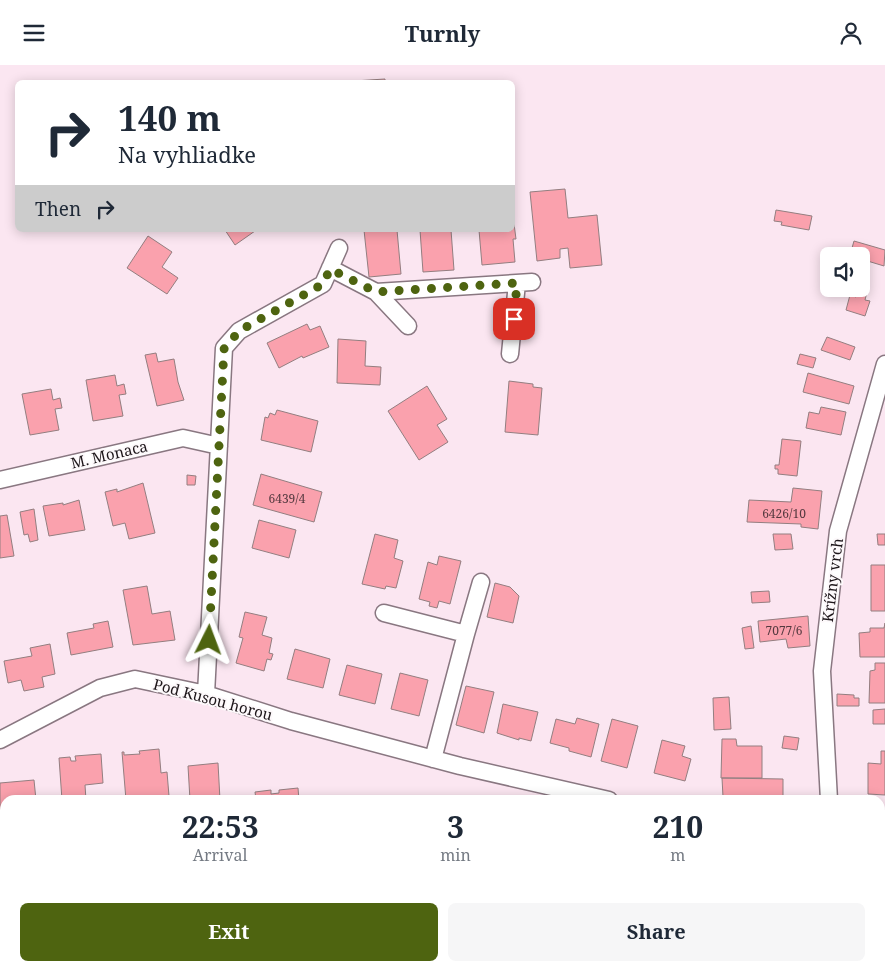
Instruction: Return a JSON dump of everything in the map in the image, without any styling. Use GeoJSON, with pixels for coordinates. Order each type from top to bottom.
{"type":"FeatureCollection","features":[{"type":"Feature","properties":{"kind":"street"},"geometry":{"type":"LineString","coordinates":[[206,694],[224,349],[239,331],[323,284],[339,248]]}},
{"type":"Feature","properties":{"kind":"street"},"geometry":{"type":"LineString","coordinates":[[330,269],[376,292],[408,325]]}},
{"type":"Feature","properties":{"kind":"street"},"geometry":{"type":"LineString","coordinates":[[376,292],[524,282],[510,355]]}},
{"type":"Feature","properties":{"kind":"street","name":"Krížny vrch"},"geometry":{"type":"LineString","coordinates":[[829,795],[822,671],[838,531],[885,366]]}},
{"type":"Feature","properties":{"kind":"street","name":"M. Monaca"},"geometry":{"type":"LineString","coordinates":[[0,479],[183,437],[219,446]]}},
{"type":"Feature","properties":{"kind":"street"},"geometry":{"type":"LineString","coordinates":[[433,759],[481,582]]}},
{"type":"Feature","properties":{"kind":"street"},"geometry":{"type":"LineString","coordinates":[[384,613],[466,634]]}},
{"type":"Feature","properties":{"kind":"street","name":"Pod Kusou horou"},"geometry":{"type":"LineString","coordinates":[[0,740],[100,688],[135,679],[206,694],[291,721],[433,759],[588,795]]}},
{"type":"Feature","properties":{"kind":"building"},"geometry":{"type":"Polygon","coordinates":[[[565,189],[568,218],[597,215],[602,265],[570,268],[568,248],[560,249],[560,258],[537,261],[530,192],[565,189]]]}},
{"type":"Feature","properties":{"kind":"building"},"geometry":{"type":"Polygon","coordinates":[[[776,210],[812,216],[809,230],[781,225],[782,222],[774,221],[776,210]]]}},
{"type":"Feature","properties":{"kind":"building"},"geometry":{"type":"Polygon","coordinates":[[[515,231],[516,239],[513,239],[515,262],[482,265],[479,232],[515,231]]]}},
{"type":"Feature","properties":{"kind":"building"},"geometry":{"type":"Polygon","coordinates":[[[226,232],[254,232],[235,245],[226,232]]]}},
{"type":"Feature","properties":{"kind":"building"},"geometry":{"type":"Polygon","coordinates":[[[364,232],[397,232],[401,274],[369,277],[364,232]]]}},
{"type":"Feature","properties":{"kind":"building"},"geometry":{"type":"Polygon","coordinates":[[[420,232],[451,232],[454,270],[423,272],[420,232]]]}},
{"type":"Feature","properties":{"kind":"building"},"geometry":{"type":"Polygon","coordinates":[[[148,236],[172,252],[162,267],[178,278],[167,294],[127,268],[148,236]]]}},
{"type":"Feature","properties":{"kind":"building"},"geometry":{"type":"Polygon","coordinates":[[[854,241],[885,250],[884,266],[870,262],[870,247],[852,247],[854,241]]]}},
{"type":"Feature","properties":{"kind":"building"},"geometry":{"type":"Polygon","coordinates":[[[849,297],[866,297],[865,300],[870,301],[865,316],[846,310],[849,297]]]}},
{"type":"Feature","properties":{"kind":"building"},"geometry":{"type":"Polygon","coordinates":[[[307,324],[310,330],[320,326],[329,347],[303,358],[302,356],[279,368],[267,343],[307,324]]]}},
{"type":"Feature","properties":{"kind":"building"},"geometry":{"type":"Polygon","coordinates":[[[827,337],[855,347],[850,360],[821,350],[827,337]]]}},
{"type":"Feature","properties":{"kind":"building"},"geometry":{"type":"Polygon","coordinates":[[[338,339],[366,341],[365,366],[381,367],[380,385],[337,383],[338,339]]]}},
{"type":"Feature","properties":{"kind":"building"},"geometry":{"type":"Polygon","coordinates":[[[156,353],[158,362],[174,359],[178,382],[184,400],[157,406],[145,355],[156,353]]]}},
{"type":"Feature","properties":{"kind":"building"},"geometry":{"type":"Polygon","coordinates":[[[800,354],[816,358],[813,368],[797,364],[800,354]]]}},
{"type":"Feature","properties":{"kind":"building"},"geometry":{"type":"Polygon","coordinates":[[[808,373],[854,386],[849,404],[803,392],[808,373]]]}},
{"type":"Feature","properties":{"kind":"building"},"geometry":{"type":"Polygon","coordinates":[[[115,375],[117,386],[124,384],[126,394],[119,395],[123,416],[93,421],[86,380],[115,375]]]}},
{"type":"Feature","properties":{"kind":"building"},"geometry":{"type":"Polygon","coordinates":[[[509,381],[533,384],[533,387],[542,388],[538,435],[505,432],[509,381]]]}},
{"type":"Feature","properties":{"kind":"building"},"geometry":{"type":"Polygon","coordinates":[[[427,386],[447,419],[437,425],[448,442],[419,460],[388,411],[427,386]]]}},
{"type":"Feature","properties":{"kind":"building"},"geometry":{"type":"Polygon","coordinates":[[[51,389],[53,400],[60,398],[62,408],[55,409],[59,430],[30,435],[22,394],[51,389]]]}},
{"type":"Feature","properties":{"kind":"building"},"geometry":{"type":"Polygon","coordinates":[[[821,407],[846,412],[841,435],[806,428],[809,412],[819,414],[821,407]]]}},
{"type":"Feature","properties":{"kind":"building"},"geometry":{"type":"Polygon","coordinates":[[[277,410],[318,421],[311,452],[261,440],[265,417],[268,418],[270,413],[275,415],[277,410]]]}},
{"type":"Feature","properties":{"kind":"building"},"geometry":{"type":"Polygon","coordinates":[[[782,439],[801,441],[797,476],[778,474],[778,469],[775,469],[775,465],[779,465],[782,439]]]}},
{"type":"Feature","properties":{"kind":"building"},"geometry":{"type":"Polygon","coordinates":[[[261,474],[322,492],[314,522],[253,505],[261,474]]]}},
{"type":"Feature","properties":{"kind":"building"},"geometry":{"type":"Polygon","coordinates":[[[187,475],[196,476],[195,485],[187,485],[187,475]]]}},
{"type":"Feature","properties":{"kind":"building"},"geometry":{"type":"Polygon","coordinates":[[[143,483],[155,533],[129,539],[125,523],[113,526],[105,492],[117,489],[117,492],[143,483]]]}},
{"type":"Feature","properties":{"kind":"building"},"geometry":{"type":"Polygon","coordinates":[[[793,488],[822,491],[818,529],[801,527],[801,524],[747,522],[749,500],[791,502],[793,488]]]}},
{"type":"Feature","properties":{"kind":"building"},"geometry":{"type":"Polygon","coordinates":[[[79,500],[85,530],[49,536],[43,506],[63,503],[63,505],[79,500]]]}},
{"type":"Feature","properties":{"kind":"building"},"geometry":{"type":"Polygon","coordinates":[[[34,509],[38,540],[30,542],[28,534],[24,535],[20,512],[34,509]]]}},
{"type":"Feature","properties":{"kind":"building"},"geometry":{"type":"Polygon","coordinates":[[[7,515],[14,556],[0,558],[0,516],[7,515]]]}},
{"type":"Feature","properties":{"kind":"building"},"geometry":{"type":"Polygon","coordinates":[[[259,520],[296,530],[289,558],[252,548],[259,520]]]}},
{"type":"Feature","properties":{"kind":"building"},"geometry":{"type":"Polygon","coordinates":[[[375,534],[398,540],[394,558],[403,561],[396,588],[386,586],[385,589],[362,584],[375,534]]]}},
{"type":"Feature","properties":{"kind":"building"},"geometry":{"type":"Polygon","coordinates":[[[773,534],[791,534],[793,549],[775,550],[773,534]]]}},
{"type":"Feature","properties":{"kind":"building"},"geometry":{"type":"Polygon","coordinates":[[[877,534],[885,534],[885,545],[878,545],[877,534]]]}},
{"type":"Feature","properties":{"kind":"building"},"geometry":{"type":"Polygon","coordinates":[[[439,556],[461,561],[450,604],[439,601],[437,608],[429,606],[430,602],[419,599],[428,562],[437,565],[439,556]]]}},
{"type":"Feature","properties":{"kind":"building"},"geometry":{"type":"Polygon","coordinates":[[[871,565],[885,565],[885,611],[871,611],[871,565]]]}},
{"type":"Feature","properties":{"kind":"building"},"geometry":{"type":"Polygon","coordinates":[[[495,583],[510,587],[519,596],[513,623],[487,617],[495,583]]]}},
{"type":"Feature","properties":{"kind":"building"},"geometry":{"type":"Polygon","coordinates":[[[147,586],[152,614],[170,611],[175,640],[133,645],[123,590],[147,586]]]}},
{"type":"Feature","properties":{"kind":"building"},"geometry":{"type":"Polygon","coordinates":[[[769,591],[770,602],[752,603],[751,592],[769,591]]]}},
{"type":"Feature","properties":{"kind":"building"},"geometry":{"type":"Polygon","coordinates":[[[245,612],[267,617],[262,635],[272,638],[269,653],[273,654],[271,660],[267,659],[264,671],[236,663],[243,638],[239,637],[245,612]]]}},
{"type":"Feature","properties":{"kind":"building"},"geometry":{"type":"Polygon","coordinates":[[[808,616],[810,646],[788,648],[786,639],[760,642],[758,621],[808,616]]]}},
{"type":"Feature","properties":{"kind":"building"},"geometry":{"type":"Polygon","coordinates":[[[108,621],[113,647],[71,655],[67,633],[94,628],[93,624],[108,621]]]}},
{"type":"Feature","properties":{"kind":"building"},"geometry":{"type":"Polygon","coordinates":[[[885,623],[885,657],[860,657],[859,633],[870,632],[870,628],[884,628],[885,623]]]}},
{"type":"Feature","properties":{"kind":"building"},"geometry":{"type":"Polygon","coordinates":[[[751,626],[754,648],[745,649],[742,628],[751,626]]]}},
{"type":"Feature","properties":{"kind":"building"},"geometry":{"type":"Polygon","coordinates":[[[50,644],[55,674],[42,677],[44,687],[24,691],[21,680],[8,683],[4,661],[32,656],[30,648],[50,644]]]}},
{"type":"Feature","properties":{"kind":"building"},"geometry":{"type":"Polygon","coordinates":[[[295,649],[330,659],[323,688],[287,679],[295,649]]]}},
{"type":"Feature","properties":{"kind":"building"},"geometry":{"type":"Polygon","coordinates":[[[875,663],[885,663],[885,703],[869,703],[870,671],[875,670],[875,663]]]}},
{"type":"Feature","properties":{"kind":"building"},"geometry":{"type":"Polygon","coordinates":[[[347,665],[382,674],[375,704],[339,695],[347,665]]]}},
{"type":"Feature","properties":{"kind":"building"},"geometry":{"type":"Polygon","coordinates":[[[400,673],[428,680],[419,716],[391,709],[400,673]]]}},
{"type":"Feature","properties":{"kind":"building"},"geometry":{"type":"Polygon","coordinates":[[[466,686],[494,692],[484,733],[456,725],[466,686]]]}},
{"type":"Feature","properties":{"kind":"building"},"geometry":{"type":"Polygon","coordinates":[[[837,694],[854,695],[854,698],[859,698],[859,706],[837,706],[837,694]]]}},
{"type":"Feature","properties":{"kind":"building"},"geometry":{"type":"Polygon","coordinates":[[[729,697],[731,729],[714,730],[713,698],[729,697]]]}},
{"type":"Feature","properties":{"kind":"building"},"geometry":{"type":"Polygon","coordinates":[[[503,704],[538,712],[531,741],[519,738],[519,740],[497,733],[503,704]]]}},
{"type":"Feature","properties":{"kind":"building"},"geometry":{"type":"Polygon","coordinates":[[[885,709],[885,724],[873,724],[873,710],[885,709]]]}},
{"type":"Feature","properties":{"kind":"building"},"geometry":{"type":"Polygon","coordinates":[[[577,718],[599,724],[591,757],[550,743],[556,719],[575,724],[577,718]]]}},
{"type":"Feature","properties":{"kind":"building"},"geometry":{"type":"Polygon","coordinates":[[[612,719],[638,726],[627,768],[601,761],[612,719]]]}},
{"type":"Feature","properties":{"kind":"building"},"geometry":{"type":"Polygon","coordinates":[[[784,736],[799,738],[797,750],[782,748],[784,736]]]}},
{"type":"Feature","properties":{"kind":"building"},"geometry":{"type":"Polygon","coordinates":[[[722,739],[736,739],[737,746],[762,746],[762,778],[721,778],[722,739]]]}},
{"type":"Feature","properties":{"kind":"building"},"geometry":{"type":"Polygon","coordinates":[[[662,740],[685,746],[682,756],[691,759],[685,781],[654,773],[662,740]]]}},
{"type":"Feature","properties":{"kind":"building"},"geometry":{"type":"Polygon","coordinates":[[[159,749],[161,773],[167,772],[169,795],[126,795],[122,752],[124,752],[124,755],[140,754],[139,751],[159,749]]]}},
{"type":"Feature","properties":{"kind":"building"},"geometry":{"type":"Polygon","coordinates":[[[881,751],[885,751],[885,795],[868,794],[868,763],[881,764],[881,751]]]}},
{"type":"Feature","properties":{"kind":"building"},"geometry":{"type":"Polygon","coordinates":[[[101,754],[103,783],[85,785],[86,795],[62,795],[59,758],[70,757],[71,761],[76,761],[75,756],[101,754]]]}},
{"type":"Feature","properties":{"kind":"building"},"geometry":{"type":"Polygon","coordinates":[[[218,763],[220,795],[190,795],[188,766],[218,763]]]}},
{"type":"Feature","properties":{"kind":"building"},"geometry":{"type":"Polygon","coordinates":[[[722,778],[783,779],[783,795],[723,795],[722,778]]]}},
{"type":"Feature","properties":{"kind":"building"},"geometry":{"type":"Polygon","coordinates":[[[34,780],[36,795],[0,795],[0,783],[34,780]]]}},
{"type":"Feature","properties":{"kind":"building"},"geometry":{"type":"Polygon","coordinates":[[[298,788],[299,795],[255,795],[255,792],[271,790],[271,794],[279,793],[279,790],[298,788]]]}},
{"type":"Feature","properties":{"kind":"route"},"geometry":{"type":"LineString","coordinates":[[209,640],[224,349],[239,331],[323,284],[330,269],[376,292],[517,283],[514,319]]}}]}
